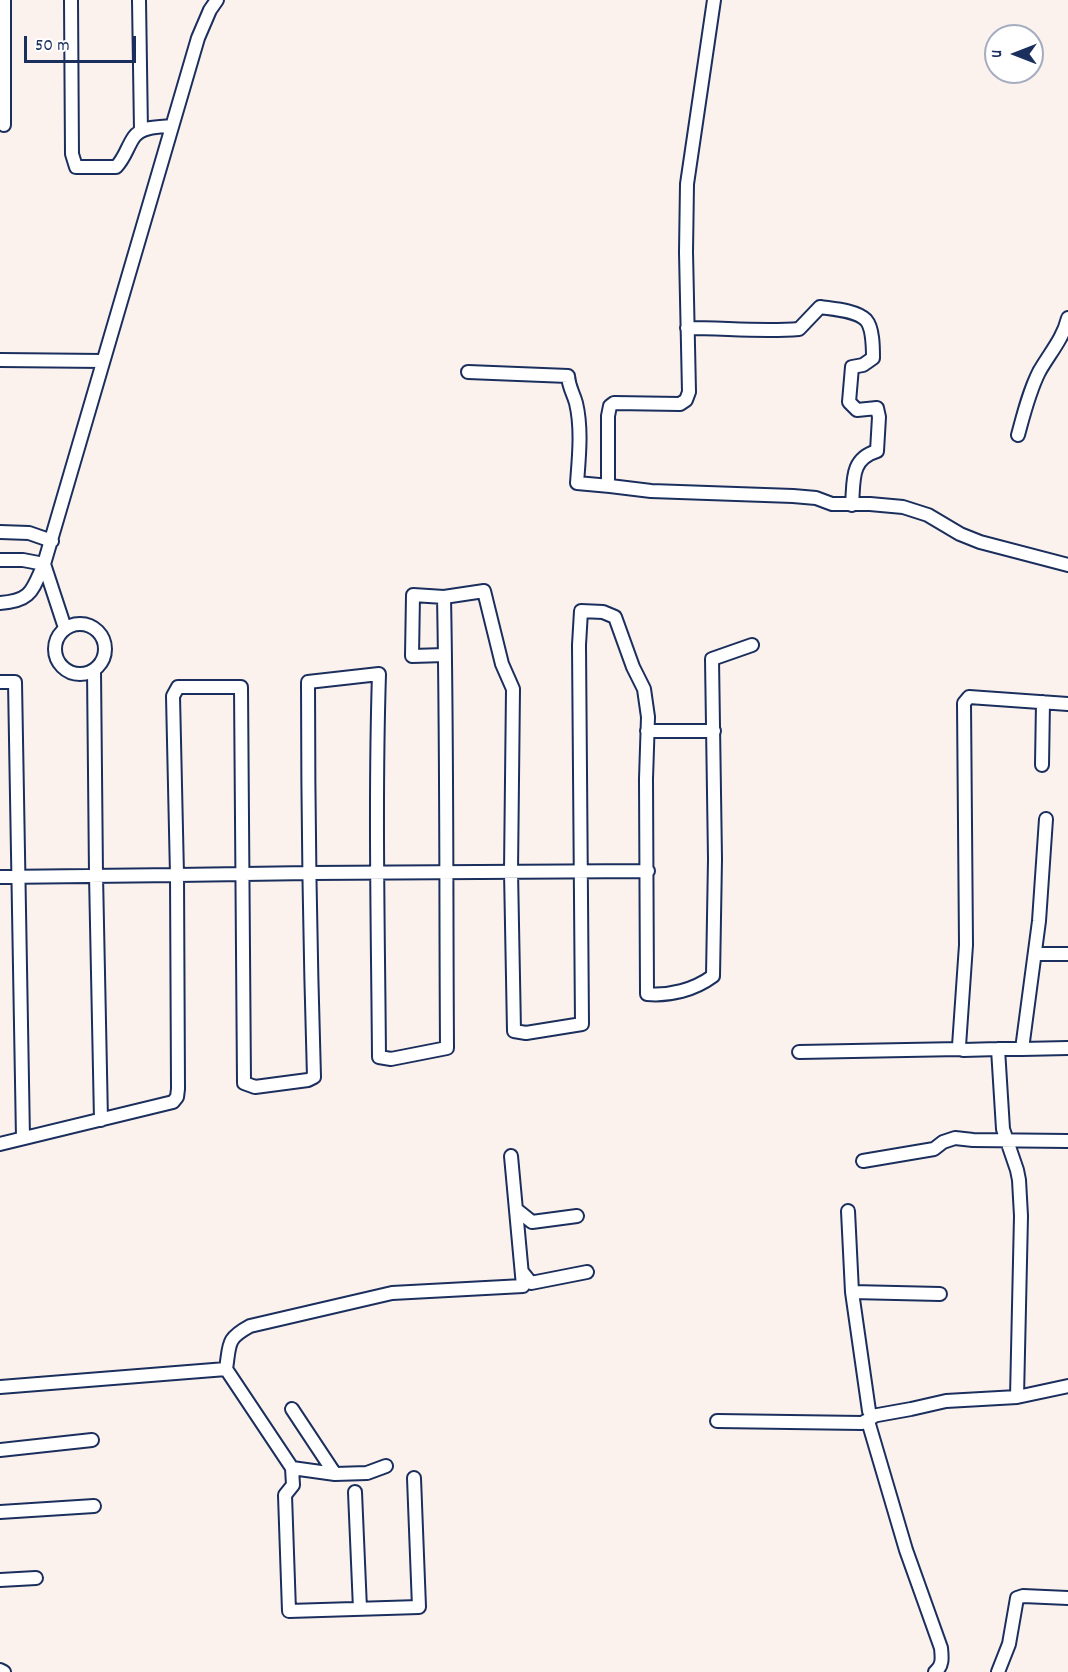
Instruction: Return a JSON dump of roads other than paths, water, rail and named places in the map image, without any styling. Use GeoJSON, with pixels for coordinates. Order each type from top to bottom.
{"type":"FeatureCollection","features":[{"type":"Feature","properties":{"kind":"street"},"geometry":{"type":"LineString","coordinates":[[4,0],[4,125]]}},
{"type":"Feature","properties":{"kind":"street"},"geometry":{"type":"LineString","coordinates":[[71,0],[73,163],[76,167],[116,167],[123,159],[134,136],[141,131],[172,126]]}},
{"type":"Feature","properties":{"kind":"street"},"geometry":{"type":"LineString","coordinates":[[139,0],[141,131]]}},
{"type":"Feature","properties":{"kind":"street"},"geometry":{"type":"LineString","coordinates":[[0,603],[18,602],[27,596],[44,564],[198,38],[217,0]]}},
{"type":"Feature","properties":{"kind":"street"},"geometry":{"type":"LineString","coordinates":[[610,486],[608,482],[608,416],[610,406],[614,403],[680,405],[689,392],[687,184],[714,0]]}},
{"type":"Feature","properties":{"kind":"street"},"geometry":{"type":"LineString","coordinates":[[687,328],[741,328],[766,332],[799,329],[820,307],[855,314],[866,320],[870,327],[873,357],[863,365],[852,367],[849,402],[857,410],[877,408],[879,417],[877,452],[865,455],[855,470],[852,505]]}},
{"type":"Feature","properties":{"kind":"street"},"geometry":{"type":"LineString","coordinates":[[1018,435],[1029,393],[1053,352],[1068,318]]}},
{"type":"Feature","properties":{"kind":"street"},"geometry":{"type":"LineString","coordinates":[[0,360],[103,361]]}},
{"type":"Feature","properties":{"kind":"street"},"geometry":{"type":"LineString","coordinates":[[468,372],[568,376],[569,388],[576,403],[580,441],[577,483],[621,489],[793,496],[816,498],[832,504],[893,506],[928,515],[960,534],[980,542],[1068,566]]}},
{"type":"Feature","properties":{"kind":"street"},"geometry":{"type":"LineString","coordinates":[[0,532],[28,533],[52,541]]}},
{"type":"Feature","properties":{"kind":"street"},"geometry":{"type":"LineString","coordinates":[[0,560],[23,560],[44,564]]}},
{"type":"Feature","properties":{"kind":"street"},"geometry":{"type":"LineString","coordinates":[[44,564],[65,628]]}},
{"type":"Feature","properties":{"kind":"street"},"geometry":{"type":"LineString","coordinates":[[445,655],[412,656],[412,595],[444,597],[484,591],[502,664],[513,689],[511,871],[514,1032],[526,1033],[582,1024],[579,645],[581,611],[603,612],[615,617],[633,667],[644,689],[648,717],[647,994],[666,995],[704,983],[713,976],[715,859],[712,659],[752,645]]}},
{"type":"Feature","properties":{"kind":"street"},"geometry":{"type":"LineString","coordinates":[[0,1144],[173,1102],[177,1097],[177,875],[173,696],[178,687],[241,687],[244,1083],[255,1087],[308,1080],[314,1077],[308,682],[379,674],[376,872],[379,1057],[391,1059],[447,1048],[444,597]]}},
{"type":"Feature","properties":{"kind":"street"},"geometry":{"type":"LineString","coordinates":[[72,624],[88,624],[100,633],[106,648],[97,668],[81,674],[73,673],[60,664],[56,657],[56,641],[65,628],[72,624]]}},
{"type":"Feature","properties":{"kind":"street"},"geometry":{"type":"LineString","coordinates":[[94,670],[101,1120]]}},
{"type":"Feature","properties":{"kind":"street"},"geometry":{"type":"LineString","coordinates":[[0,682],[15,682],[23,1138]]}},
{"type":"Feature","properties":{"kind":"street"},"geometry":{"type":"LineString","coordinates":[[960,1049],[958,1042],[966,945],[964,703],[969,697],[1068,704]]}},
{"type":"Feature","properties":{"kind":"street"},"geometry":{"type":"LineString","coordinates":[[1042,765],[1043,702]]}},
{"type":"Feature","properties":{"kind":"street"},"geometry":{"type":"LineString","coordinates":[[647,731],[714,731]]}},
{"type":"Feature","properties":{"kind":"street"},"geometry":{"type":"LineString","coordinates":[[1022,1049],[1035,954],[1046,819]]}},
{"type":"Feature","properties":{"kind":"street"},"geometry":{"type":"LineString","coordinates":[[0,877],[648,871]]}},
{"type":"Feature","properties":{"kind":"street"},"geometry":{"type":"LineString","coordinates":[[1035,954],[1068,954]]}},
{"type":"Feature","properties":{"kind":"street"},"geometry":{"type":"LineString","coordinates":[[799,1052],[1068,1048]]}},
{"type":"Feature","properties":{"kind":"street"},"geometry":{"type":"LineString","coordinates":[[998,1049],[1004,1129],[1017,1170],[1021,1216],[1017,1397]]}},
{"type":"Feature","properties":{"kind":"street"},"geometry":{"type":"LineString","coordinates":[[863,1161],[934,1149],[943,1142],[955,1138],[1068,1141]]}},
{"type":"Feature","properties":{"kind":"street"},"geometry":{"type":"LineString","coordinates":[[414,1478],[419,1606],[289,1611],[285,1496],[294,1485],[292,1468],[226,1369],[231,1340],[233,1336],[250,1326],[392,1293],[523,1286],[511,1156]]}},
{"type":"Feature","properties":{"kind":"street"},"geometry":{"type":"LineString","coordinates":[[517,1210],[532,1222],[577,1216]]}},
{"type":"Feature","properties":{"kind":"street"},"geometry":{"type":"LineString","coordinates":[[848,1211],[852,1292],[869,1412],[906,1550],[941,1648],[940,1668],[935,1672]]}},
{"type":"Feature","properties":{"kind":"street"},"geometry":{"type":"LineString","coordinates":[[522,1272],[531,1284],[587,1272]]}},
{"type":"Feature","properties":{"kind":"street"},"geometry":{"type":"LineString","coordinates":[[852,1292],[940,1294]]}},
{"type":"Feature","properties":{"kind":"street"},"geometry":{"type":"LineString","coordinates":[[0,1387],[226,1369]]}},
{"type":"Feature","properties":{"kind":"street"},"geometry":{"type":"LineString","coordinates":[[717,1421],[862,1423],[959,1399],[1017,1397],[1068,1386]]}},
{"type":"Feature","properties":{"kind":"street"},"geometry":{"type":"LineString","coordinates":[[292,1409],[335,1474]]}},
{"type":"Feature","properties":{"kind":"street"},"geometry":{"type":"LineString","coordinates":[[0,1450],[92,1440]]}},
{"type":"Feature","properties":{"kind":"street"},"geometry":{"type":"LineString","coordinates":[[292,1468],[335,1474],[367,1473],[386,1466]]}},
{"type":"Feature","properties":{"kind":"street"},"geometry":{"type":"LineString","coordinates":[[355,1492],[360,1609]]}},
{"type":"Feature","properties":{"kind":"street"},"geometry":{"type":"LineString","coordinates":[[0,1512],[94,1506]]}},
{"type":"Feature","properties":{"kind":"street"},"geometry":{"type":"LineString","coordinates":[[0,1580],[36,1578]]}},
{"type":"Feature","properties":{"kind":"street"},"geometry":{"type":"LineString","coordinates":[[998,1672],[1009,1644],[1017,1598],[1023,1596],[1068,1598]]}}]}
